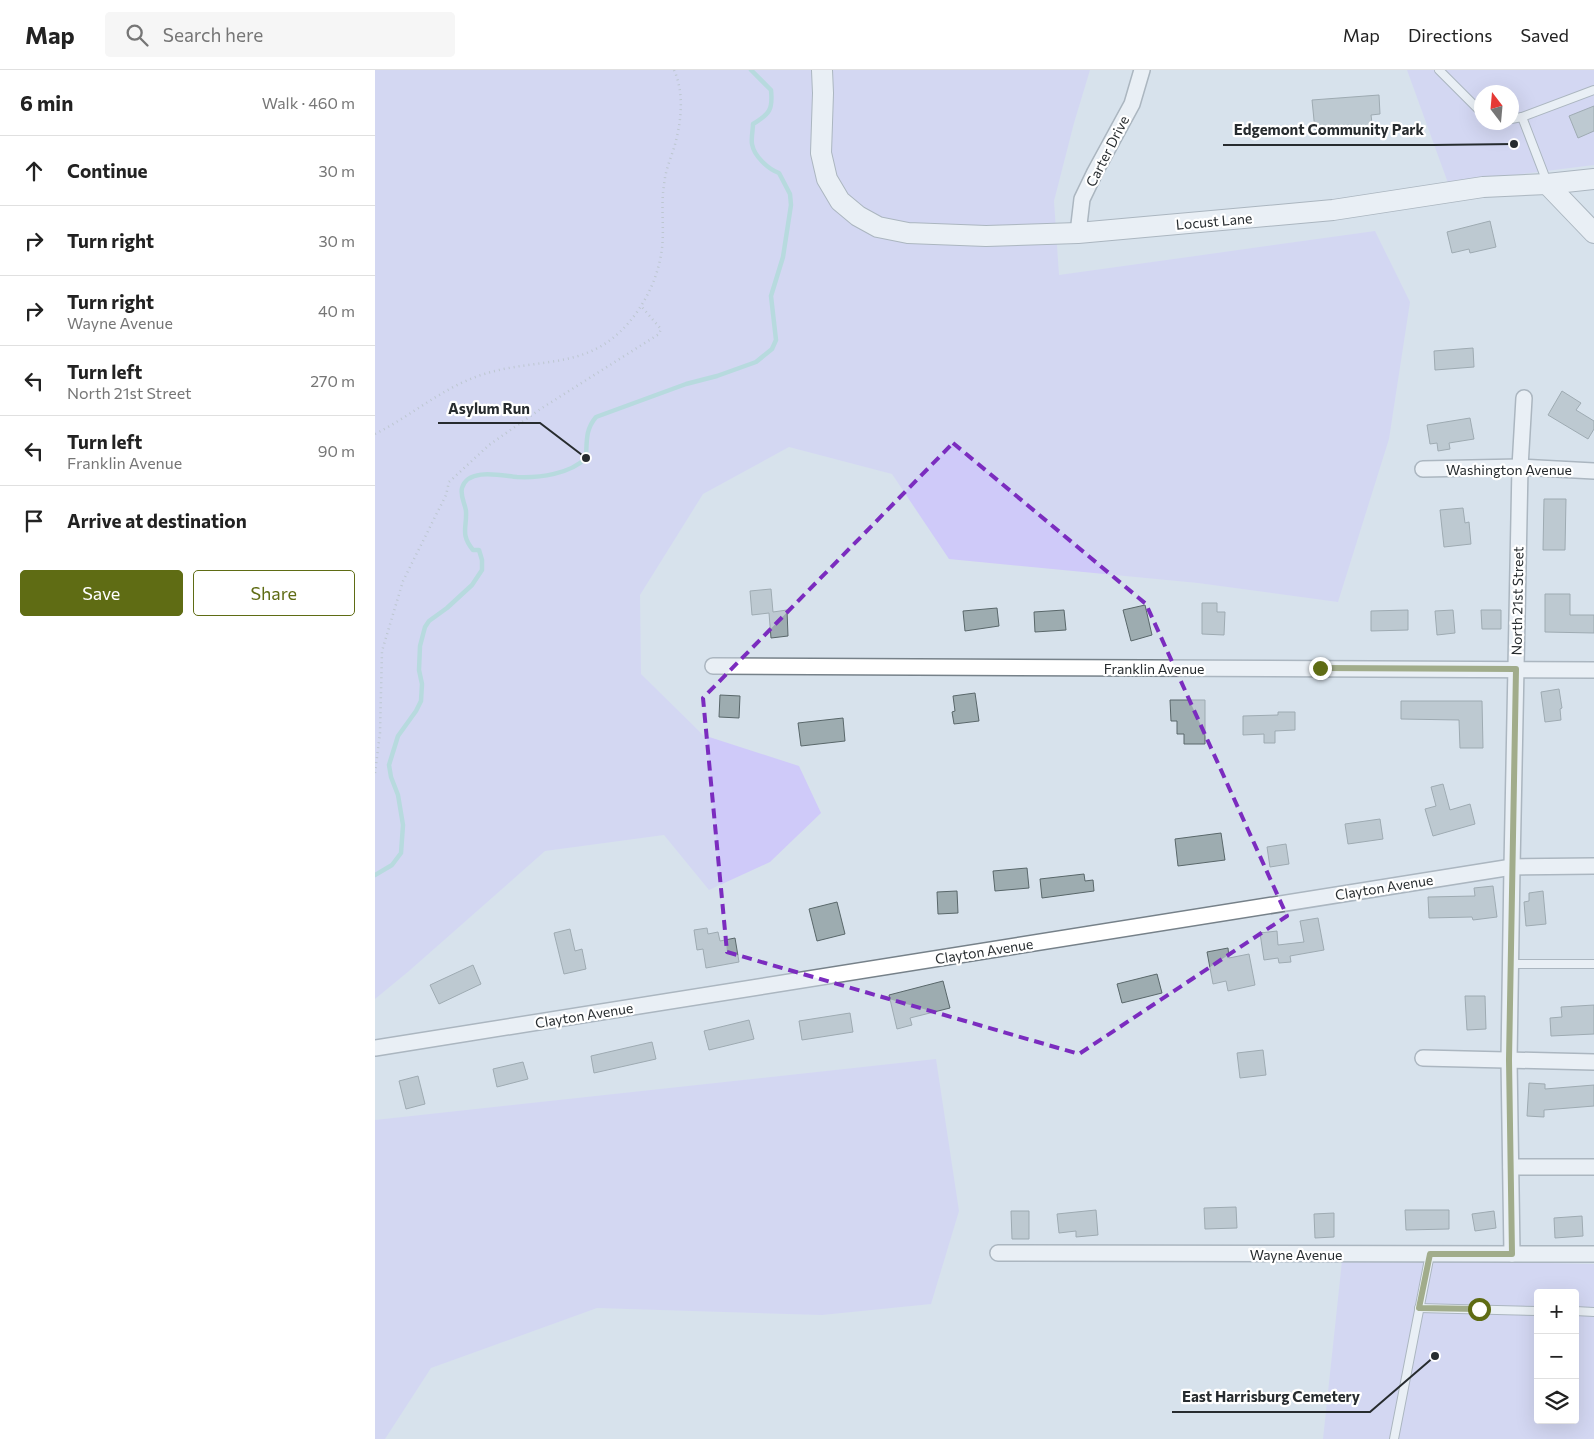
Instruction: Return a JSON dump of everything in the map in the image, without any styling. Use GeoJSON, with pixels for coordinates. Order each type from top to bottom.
{"type":"FeatureCollection","features":[{"type":"Feature","properties":{"kind":"street","name":"Locust Lane"},"geometry":{"type":"LineString","coordinates":[[823,70],[821,153],[827,179],[840,201],[858,216],[878,227],[907,233],[986,236],[1078,233],[1333,210],[1483,187],[1547,184],[1594,179]]}},
{"type":"Feature","properties":{"kind":"street","name":"Carter Drive"},"geometry":{"type":"LineString","coordinates":[[1078,233],[1082,199],[1132,104],[1142,70]]}},
{"type":"Feature","properties":{"kind":"street"},"geometry":{"type":"LineString","coordinates":[[1547,184],[1594,233]]}},
{"type":"Feature","properties":{"kind":"street","name":"North 21st Street"},"geometry":{"type":"LineString","coordinates":[[1512,1254],[1509,1060],[1510,964],[1520,468],[1524,398]]}},
{"type":"Feature","properties":{"kind":"street","name":"Washington Avenue"},"geometry":{"type":"LineString","coordinates":[[1423,469],[1520,468],[1594,470]]}},
{"type":"Feature","properties":{"kind":"street","name":"Franklin Avenue"},"geometry":{"type":"LineString","coordinates":[[713,666],[1594,670]]}},
{"type":"Feature","properties":{"kind":"street","name":"Clayton Avenue"},"geometry":{"type":"LineString","coordinates":[[375,1048],[1512,867],[1594,866]]}},
{"type":"Feature","properties":{"kind":"street"},"geometry":{"type":"LineString","coordinates":[[1423,1058],[1594,1062]]}},
{"type":"Feature","properties":{"kind":"street"},"geometry":{"type":"LineString","coordinates":[[1511,1167],[1594,1167]]}},
{"type":"Feature","properties":{"kind":"street","name":"Wayne Avenue"},"geometry":{"type":"LineString","coordinates":[[998,1253],[1594,1254]]}},
{"type":"Feature","properties":{"kind":"lane"},"geometry":{"type":"LineString","coordinates":[[1439,70],[1474,105]]}},
{"type":"Feature","properties":{"kind":"lane"},"geometry":{"type":"LineString","coordinates":[[1519,118],[1594,90]]}},
{"type":"Feature","properties":{"kind":"lane"},"geometry":{"type":"LineString","coordinates":[[1522,117],[1547,184]]}},
{"type":"Feature","properties":{"kind":"lane"},"geometry":{"type":"LineString","coordinates":[[1510,964],[1594,964]]}},
{"type":"Feature","properties":{"kind":"lane"},"geometry":{"type":"LineString","coordinates":[[1394,1439],[1430,1254]]}},
{"type":"Feature","properties":{"kind":"lane"},"geometry":{"type":"LineString","coordinates":[[1419,1308],[1534,1311]]}},
{"type":"Feature","properties":{"kind":"lane"},"geometry":{"type":"LineString","coordinates":[[1579,1312],[1594,1312]]}},
{"type":"Feature","properties":{"kind":"path"},"geometry":{"type":"LineString","coordinates":[[375,434],[433,398],[476,377],[507,369],[559,361],[588,354],[617,335],[631,321],[653,283],[662,251],[663,191],[677,136],[680,115],[679,86],[674,70]]}},
{"type":"Feature","properties":{"kind":"path"},"geometry":{"type":"LineString","coordinates":[[375,772],[380,733],[382,650],[403,581],[445,495],[449,482],[489,445],[542,408],[659,334],[661,328],[641,306]]}},
{"type":"Feature","properties":{"kind":"highlighted area"},"geometry":{"type":"Polygon","coordinates":[[[953,443],[1146,604],[1287,916],[1079,1054],[727,952],[703,698],[953,443]]]}},
{"type":"Feature","properties":{"kind":"shaded area"},"geometry":{"type":"Polygon","coordinates":[[[375,70],[1090,70],[1054,201],[1059,275],[1375,231],[1410,302],[1389,439],[1338,602],[1198,583],[949,559],[892,474],[789,447],[703,494],[640,595],[641,674],[703,735],[799,766],[821,813],[770,862],[709,890],[664,835],[545,851],[375,999],[375,70]]]}},
{"type":"Feature","properties":{"kind":"shaded area"},"geometry":{"type":"Polygon","coordinates":[[[1407,70],[1594,70],[1594,165],[1448,183],[1407,70]]]}},
{"type":"Feature","properties":{"kind":"shaded area"},"geometry":{"type":"Polygon","coordinates":[[[936,1059],[959,1211],[931,1304],[822,1315],[597,1308],[431,1368],[385,1439],[375,1439],[375,1120],[936,1059]]]}},
{"type":"Feature","properties":{"kind":"shaded area"},"geometry":{"type":"Polygon","coordinates":[[[1342,1261],[1594,1264],[1594,1439],[1323,1439],[1342,1261]]]}},
{"type":"Feature","properties":{"kind":"building"},"geometry":{"type":"Polygon","coordinates":[[[1379,95],[1380,114],[1371,115],[1373,131],[1351,133],[1350,127],[1315,130],[1312,100],[1379,95]]]}},
{"type":"Feature","properties":{"kind":"building"},"geometry":{"type":"Polygon","coordinates":[[[1594,106],[1594,131],[1578,138],[1569,116],[1594,106]]]}},
{"type":"Feature","properties":{"kind":"building"},"geometry":{"type":"Polygon","coordinates":[[[1490,221],[1496,247],[1470,253],[1469,249],[1452,253],[1447,232],[1490,221]]]}},
{"type":"Feature","properties":{"kind":"building"},"geometry":{"type":"Polygon","coordinates":[[[1473,348],[1474,367],[1435,370],[1434,351],[1473,348]]]}},
{"type":"Feature","properties":{"kind":"building"},"geometry":{"type":"Polygon","coordinates":[[[1562,391],[1581,403],[1576,410],[1594,421],[1594,429],[1588,439],[1548,415],[1562,391]]]}},
{"type":"Feature","properties":{"kind":"building"},"geometry":{"type":"Polygon","coordinates":[[[1470,418],[1474,439],[1449,443],[1450,449],[1438,451],[1437,443],[1430,444],[1427,425],[1470,418]]]}},
{"type":"Feature","properties":{"kind":"building"},"geometry":{"type":"Polygon","coordinates":[[[1544,499],[1566,499],[1565,550],[1543,550],[1544,499]]]}},
{"type":"Feature","properties":{"kind":"building"},"geometry":{"type":"Polygon","coordinates":[[[1463,508],[1465,523],[1469,522],[1471,544],[1444,547],[1440,510],[1463,508]]]}},
{"type":"Feature","properties":{"kind":"building"},"geometry":{"type":"Polygon","coordinates":[[[771,589],[773,612],[787,610],[788,636],[771,638],[769,613],[752,615],[750,591],[771,589]]]}},
{"type":"Feature","properties":{"kind":"building"},"geometry":{"type":"Polygon","coordinates":[[[1545,594],[1570,594],[1570,615],[1594,615],[1594,633],[1545,632],[1545,594]]]}},
{"type":"Feature","properties":{"kind":"building"},"geometry":{"type":"Polygon","coordinates":[[[1202,603],[1217,603],[1217,612],[1225,612],[1224,635],[1202,634],[1202,603]]]}},
{"type":"Feature","properties":{"kind":"building"},"geometry":{"type":"Polygon","coordinates":[[[1145,605],[1152,635],[1131,641],[1123,610],[1145,605]]]}},
{"type":"Feature","properties":{"kind":"building"},"geometry":{"type":"Polygon","coordinates":[[[997,608],[999,626],[965,631],[963,611],[997,608]]]}},
{"type":"Feature","properties":{"kind":"building"},"geometry":{"type":"Polygon","coordinates":[[[1064,610],[1066,630],[1035,632],[1034,612],[1064,610]]]}},
{"type":"Feature","properties":{"kind":"building"},"geometry":{"type":"Polygon","coordinates":[[[1408,610],[1408,630],[1371,631],[1371,611],[1408,610]]]}},
{"type":"Feature","properties":{"kind":"building"},"geometry":{"type":"Polygon","coordinates":[[[1453,610],[1455,633],[1437,635],[1435,611],[1453,610]]]}},
{"type":"Feature","properties":{"kind":"building"},"geometry":{"type":"Polygon","coordinates":[[[1481,610],[1501,610],[1501,629],[1482,629],[1481,610]]]}},
{"type":"Feature","properties":{"kind":"building"},"geometry":{"type":"Polygon","coordinates":[[[1559,689],[1562,708],[1560,709],[1561,720],[1545,722],[1541,692],[1559,689]]]}},
{"type":"Feature","properties":{"kind":"building"},"geometry":{"type":"Polygon","coordinates":[[[975,693],[979,721],[954,724],[952,712],[955,711],[953,696],[975,693]]]}},
{"type":"Feature","properties":{"kind":"building"},"geometry":{"type":"Polygon","coordinates":[[[720,695],[740,696],[739,718],[719,717],[720,695]]]}},
{"type":"Feature","properties":{"kind":"building"},"geometry":{"type":"Polygon","coordinates":[[[1170,700],[1205,700],[1205,744],[1184,744],[1184,734],[1177,734],[1177,721],[1171,721],[1170,700]]]}},
{"type":"Feature","properties":{"kind":"building"},"geometry":{"type":"Polygon","coordinates":[[[1401,701],[1482,701],[1483,748],[1460,748],[1459,720],[1401,719],[1401,701]]]}},
{"type":"Feature","properties":{"kind":"building"},"geometry":{"type":"Polygon","coordinates":[[[1278,712],[1295,712],[1295,730],[1275,731],[1275,743],[1264,743],[1264,734],[1243,735],[1243,716],[1278,715],[1278,712]]]}},
{"type":"Feature","properties":{"kind":"building"},"geometry":{"type":"Polygon","coordinates":[[[843,718],[845,741],[801,746],[798,723],[843,718]]]}},
{"type":"Feature","properties":{"kind":"building"},"geometry":{"type":"Polygon","coordinates":[[[1443,784],[1450,810],[1470,804],[1475,824],[1433,836],[1425,809],[1436,806],[1431,787],[1443,784]]]}},
{"type":"Feature","properties":{"kind":"building"},"geometry":{"type":"Polygon","coordinates":[[[1380,819],[1383,839],[1348,844],[1345,824],[1380,819]]]}},
{"type":"Feature","properties":{"kind":"building"},"geometry":{"type":"Polygon","coordinates":[[[1221,833],[1225,860],[1178,866],[1175,839],[1221,833]]]}},
{"type":"Feature","properties":{"kind":"building"},"geometry":{"type":"Polygon","coordinates":[[[1286,844],[1289,864],[1270,867],[1267,847],[1286,844]]]}},
{"type":"Feature","properties":{"kind":"building"},"geometry":{"type":"Polygon","coordinates":[[[1027,868],[1029,888],[995,891],[993,871],[1027,868]]]}},
{"type":"Feature","properties":{"kind":"building"},"geometry":{"type":"Polygon","coordinates":[[[1084,874],[1085,881],[1093,880],[1094,891],[1042,898],[1040,879],[1084,874]]]}},
{"type":"Feature","properties":{"kind":"building"},"geometry":{"type":"Polygon","coordinates":[[[1493,886],[1497,917],[1473,920],[1472,917],[1429,918],[1428,897],[1475,896],[1474,888],[1493,886]]]}},
{"type":"Feature","properties":{"kind":"building"},"geometry":{"type":"Polygon","coordinates":[[[957,891],[958,913],[938,914],[937,892],[957,891]]]}},
{"type":"Feature","properties":{"kind":"building"},"geometry":{"type":"Polygon","coordinates":[[[1543,891],[1546,924],[1526,926],[1524,902],[1529,901],[1529,893],[1543,891]]]}},
{"type":"Feature","properties":{"kind":"building"},"geometry":{"type":"Polygon","coordinates":[[[837,902],[845,934],[817,941],[809,909],[837,902]]]}},
{"type":"Feature","properties":{"kind":"building"},"geometry":{"type":"Polygon","coordinates":[[[1318,918],[1324,950],[1290,956],[1291,962],[1279,963],[1278,958],[1264,960],[1260,933],[1277,931],[1278,945],[1304,942],[1300,921],[1318,918]]]}},
{"type":"Feature","properties":{"kind":"building"},"geometry":{"type":"Polygon","coordinates":[[[707,928],[708,934],[718,932],[720,941],[735,938],[739,962],[706,968],[703,949],[697,950],[694,930],[707,928]]]}},
{"type":"Feature","properties":{"kind":"building"},"geometry":{"type":"Polygon","coordinates":[[[570,929],[575,951],[582,949],[586,969],[564,974],[554,933],[570,929]]]}},
{"type":"Feature","properties":{"kind":"building"},"geometry":{"type":"Polygon","coordinates":[[[1228,948],[1229,958],[1249,954],[1255,985],[1228,991],[1226,981],[1213,984],[1207,952],[1228,948]]]}},
{"type":"Feature","properties":{"kind":"building"},"geometry":{"type":"Polygon","coordinates":[[[473,965],[481,984],[439,1004],[430,985],[473,965]]]}},
{"type":"Feature","properties":{"kind":"building"},"geometry":{"type":"Polygon","coordinates":[[[1157,974],[1162,993],[1122,1003],[1117,984],[1157,974]]]}},
{"type":"Feature","properties":{"kind":"building"},"geometry":{"type":"Polygon","coordinates":[[[943,981],[950,1008],[910,1018],[912,1025],[897,1029],[889,995],[943,981]]]}},
{"type":"Feature","properties":{"kind":"building"},"geometry":{"type":"Polygon","coordinates":[[[1465,996],[1485,996],[1486,1029],[1467,1030],[1465,996]]]}},
{"type":"Feature","properties":{"kind":"building"},"geometry":{"type":"Polygon","coordinates":[[[1594,1005],[1594,1034],[1551,1036],[1550,1018],[1562,1017],[1561,1007],[1594,1005]]]}},
{"type":"Feature","properties":{"kind":"building"},"geometry":{"type":"Polygon","coordinates":[[[850,1013],[853,1032],[802,1040],[799,1021],[850,1013]]]}},
{"type":"Feature","properties":{"kind":"building"},"geometry":{"type":"Polygon","coordinates":[[[749,1020],[754,1039],[709,1050],[704,1031],[749,1020]]]}},
{"type":"Feature","properties":{"kind":"building"},"geometry":{"type":"Polygon","coordinates":[[[652,1042],[656,1059],[594,1073],[591,1056],[652,1042]]]}},
{"type":"Feature","properties":{"kind":"building"},"geometry":{"type":"Polygon","coordinates":[[[1263,1050],[1266,1075],[1240,1078],[1237,1053],[1263,1050]]]}},
{"type":"Feature","properties":{"kind":"building"},"geometry":{"type":"Polygon","coordinates":[[[523,1062],[528,1079],[497,1087],[493,1069],[523,1062]]]}},
{"type":"Feature","properties":{"kind":"building"},"geometry":{"type":"Polygon","coordinates":[[[418,1076],[425,1104],[406,1109],[399,1081],[418,1076]]]}},
{"type":"Feature","properties":{"kind":"building"},"geometry":{"type":"Polygon","coordinates":[[[1529,1083],[1545,1084],[1545,1089],[1594,1085],[1594,1106],[1544,1110],[1544,1117],[1527,1116],[1529,1083]]]}},
{"type":"Feature","properties":{"kind":"building"},"geometry":{"type":"Polygon","coordinates":[[[1236,1207],[1237,1228],[1205,1229],[1204,1208],[1236,1207]]]}},
{"type":"Feature","properties":{"kind":"building"},"geometry":{"type":"Polygon","coordinates":[[[1096,1210],[1098,1235],[1076,1237],[1076,1231],[1059,1233],[1057,1214],[1096,1210]]]}},
{"type":"Feature","properties":{"kind":"building"},"geometry":{"type":"Polygon","coordinates":[[[1405,1210],[1449,1210],[1449,1229],[1406,1230],[1405,1210]]]}},
{"type":"Feature","properties":{"kind":"building"},"geometry":{"type":"Polygon","coordinates":[[[1011,1211],[1029,1211],[1029,1239],[1012,1239],[1011,1211]]]}},
{"type":"Feature","properties":{"kind":"building"},"geometry":{"type":"Polygon","coordinates":[[[1494,1211],[1496,1228],[1475,1231],[1472,1214],[1494,1211]]]}},
{"type":"Feature","properties":{"kind":"building"},"geometry":{"type":"Polygon","coordinates":[[[1334,1213],[1334,1237],[1315,1238],[1314,1214],[1334,1213]]]}},
{"type":"Feature","properties":{"kind":"building"},"geometry":{"type":"Polygon","coordinates":[[[1582,1216],[1583,1236],[1555,1238],[1554,1218],[1582,1216]]]}},
{"type":"Feature","properties":{"kind":"waterway"},"geometry":{"type":"LineString","coordinates":[[375,875],[392,865],[401,853],[403,825],[398,795],[391,777],[389,765],[398,736],[421,701],[420,646],[425,627],[429,621],[447,608],[472,585],[482,570],[479,550],[473,550],[465,535],[466,511],[462,497],[462,488],[466,481],[478,475],[535,477],[554,474],[572,468],[586,458],[588,431],[596,417],[686,384],[717,376],[756,362],[772,349],[776,340],[771,296],[783,257],[791,205],[790,194],[779,173],[762,162],[753,149],[753,124],[767,114],[771,106],[771,90],[751,70]]}},
{"type":"Feature","properties":{"kind":"place","name":"Edgemont Community Park"},"geometry":{"type":"Point","coordinates":[1514,144]}},
{"type":"Feature","properties":{"kind":"place","name":"Asylum Run"},"geometry":{"type":"Point","coordinates":[586,458]}},
{"type":"Feature","properties":{"kind":"place","name":"East Harrisburg Cemetery"},"geometry":{"type":"Point","coordinates":[1435,1356]}},
{"type":"Feature","properties":{"kind":"route"},"geometry":{"type":"LineString","coordinates":[[1320,668],[1516,669],[1509,1060],[1512,1254],[1430,1254],[1419,1308],[1479,1309]]}}]}
